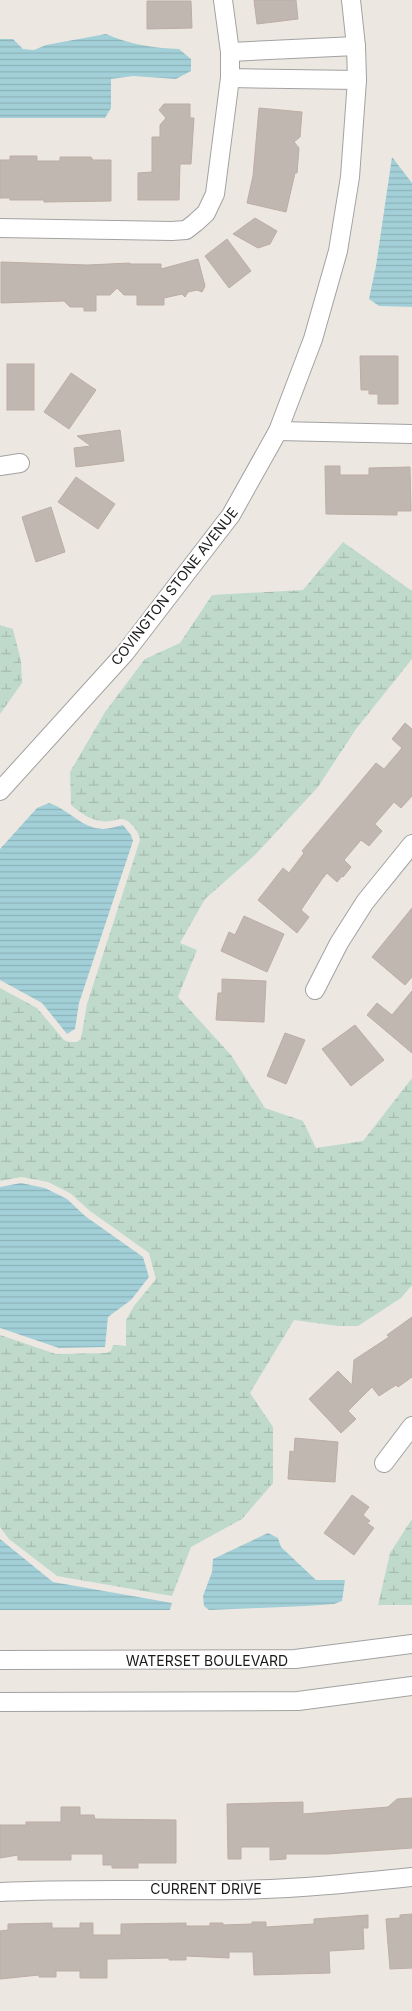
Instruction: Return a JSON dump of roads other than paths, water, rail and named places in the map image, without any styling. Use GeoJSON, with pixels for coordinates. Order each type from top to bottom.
{"type":"FeatureCollection","features":[{"type":"Feature","properties":{"kind":"street"},"geometry":{"type":"LineString","coordinates":[[0,228],[186,230],[206,213],[215,194],[230,78],[230,52],[223,0]]}},
{"type":"Feature","properties":{"kind":"street","name":"COVINGTON STONE AVENUE"},"geometry":{"type":"LineString","coordinates":[[0,791],[125,653],[231,515],[278,432],[313,339],[338,251],[350,177],[356,80],[356,46],[350,0]]}},
{"type":"Feature","properties":{"kind":"street"},"geometry":{"type":"LineString","coordinates":[[230,52],[356,46]]}},
{"type":"Feature","properties":{"kind":"street"},"geometry":{"type":"LineString","coordinates":[[230,78],[356,80]]}},
{"type":"Feature","properties":{"kind":"street"},"geometry":{"type":"LineString","coordinates":[[278,432],[412,434]]}},
{"type":"Feature","properties":{"kind":"street"},"geometry":{"type":"LineString","coordinates":[[0,466],[20,463]]}},
{"type":"Feature","properties":{"kind":"street"},"geometry":{"type":"LineString","coordinates":[[315,990],[339,943],[365,902],[412,844]]}},
{"type":"Feature","properties":{"kind":"street"},"geometry":{"type":"LineString","coordinates":[[384,1463],[412,1426]]}},
{"type":"Feature","properties":{"kind":"street","name":"WATERSET BOULEVARD"},"geometry":{"type":"LineString","coordinates":[[0,1660],[295,1659],[412,1644]]}},
{"type":"Feature","properties":{"kind":"street"},"geometry":{"type":"LineString","coordinates":[[0,1702],[298,1701],[412,1686]]}},
{"type":"Feature","properties":{"kind":"street","name":"CURRENT DRIVE"},"geometry":{"type":"LineString","coordinates":[[0,1892],[62,1889],[239,1890],[412,1877]]}},
{"type":"Feature","properties":{"kind":"water"},"geometry":{"type":"Polygon","coordinates":[[[106,34],[141,45],[179,49],[191,59],[191,71],[176,79],[133,76],[111,79],[111,108],[105,118],[0,118],[0,39],[13,39],[23,49],[34,50],[46,45],[106,34]]]}},
{"type":"Feature","properties":{"kind":"water"},"geometry":{"type":"Polygon","coordinates":[[[392,157],[412,183],[412,307],[379,306],[369,299],[376,266],[392,157]]]}},
{"type":"Feature","properties":{"kind":"water"},"geometry":{"type":"Polygon","coordinates":[[[49,803],[88,826],[105,829],[123,825],[133,841],[79,1003],[75,1029],[67,1034],[42,1003],[0,980],[0,849],[37,808],[49,803]]]}},
{"type":"Feature","properties":{"kind":"water"},"geometry":{"type":"Polygon","coordinates":[[[21,1183],[45,1188],[67,1199],[85,1216],[143,1257],[149,1277],[131,1300],[108,1317],[105,1347],[59,1348],[0,1328],[0,1187],[21,1183]]]}},
{"type":"Feature","properties":{"kind":"water"},"geometry":{"type":"Polygon","coordinates":[[[268,1533],[278,1538],[281,1547],[316,1580],[345,1580],[342,1601],[334,1604],[306,1606],[209,1610],[204,1606],[203,1596],[212,1572],[213,1559],[268,1533]]]}},
{"type":"Feature","properties":{"kind":"water"},"geometry":{"type":"Polygon","coordinates":[[[0,1539],[53,1582],[172,1603],[170,1610],[0,1610],[0,1539]]]}}]}
